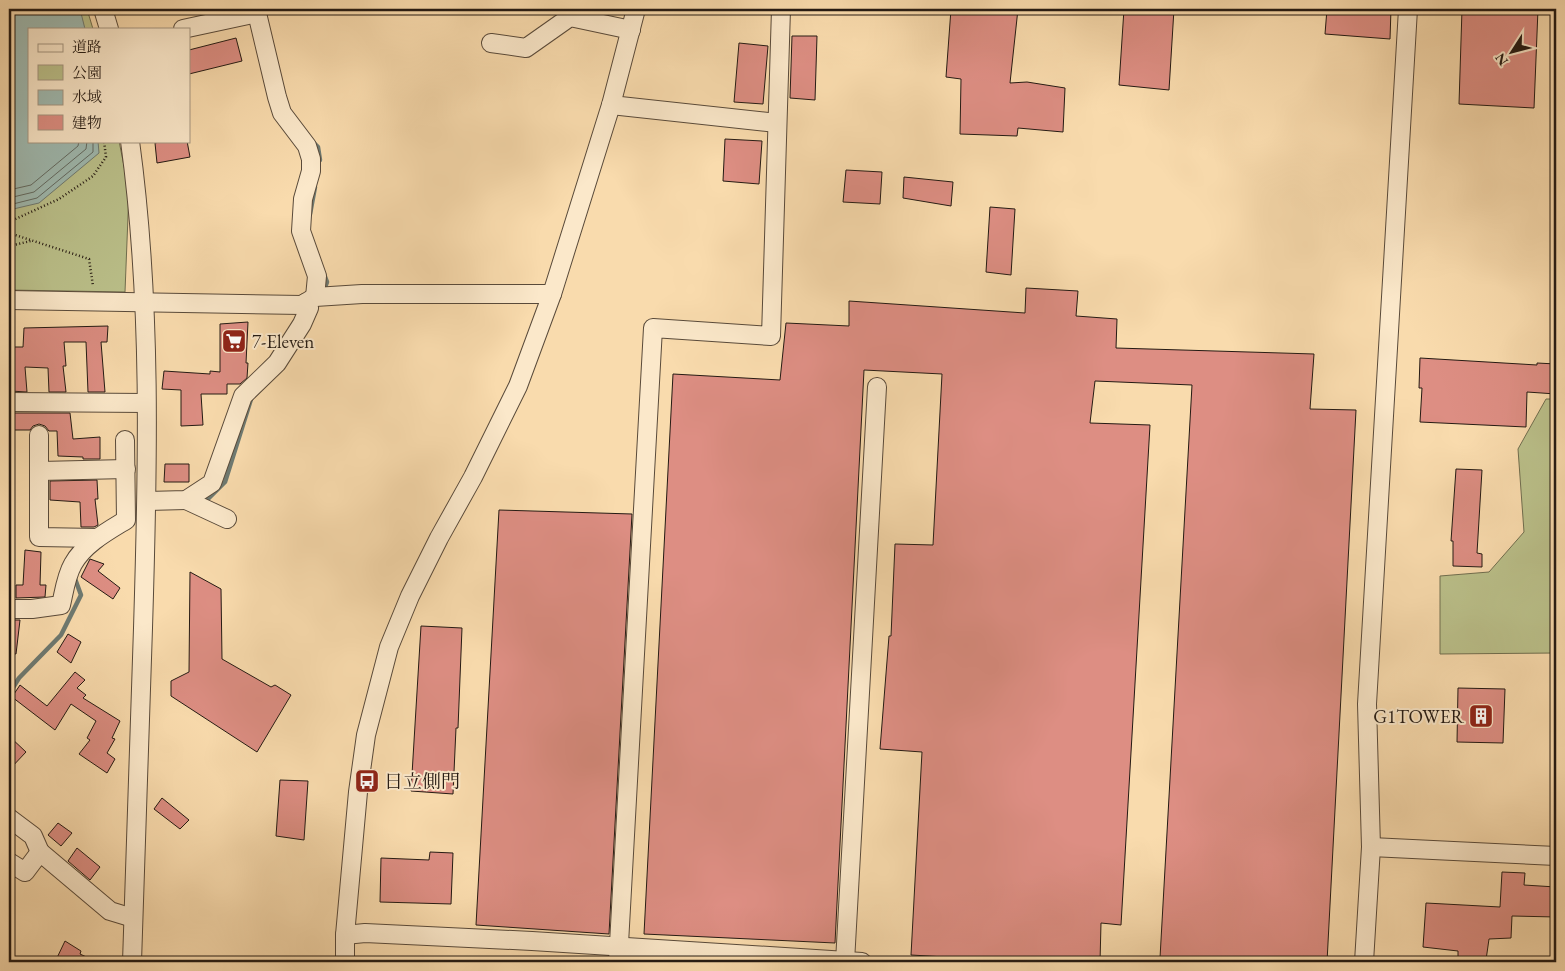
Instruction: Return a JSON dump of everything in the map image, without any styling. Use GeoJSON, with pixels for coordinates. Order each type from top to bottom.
{"type":"FeatureCollection","features":[{"type":"Feature","properties":{"kind":"street"},"geometry":{"type":"LineString","coordinates":[[103,9],[109,28]]}},
{"type":"Feature","properties":{"kind":"street"},"geometry":{"type":"LineString","coordinates":[[346,962],[345,935],[358,792],[366,735],[389,647],[410,596],[439,538],[473,477],[518,386],[552,294],[611,105],[636,9]]}},
{"type":"Feature","properties":{"kind":"street"},"geometry":{"type":"LineString","coordinates":[[618,955],[653,328],[771,336],[782,9]]}},
{"type":"Feature","properties":{"kind":"street"},"geometry":{"type":"LineString","coordinates":[[1364,962],[1371,847],[1367,704],[1408,9]]}},
{"type":"Feature","properties":{"kind":"street"},"geometry":{"type":"LineString","coordinates":[[186,500],[212,483],[243,396],[277,363],[302,324],[316,298],[317,276],[301,231],[303,199],[311,171],[311,159],[307,146],[282,113],[257,11],[187,28]]}},
{"type":"Feature","properties":{"kind":"street"},"geometry":{"type":"LineString","coordinates":[[491,43],[526,48],[570,13],[631,30]]}},
{"type":"Feature","properties":{"kind":"street"},"geometry":{"type":"LineString","coordinates":[[611,105],[777,124]]}},
{"type":"Feature","properties":{"kind":"street"},"geometry":{"type":"LineString","coordinates":[[130,142],[136,190],[144,301],[147,501],[132,962]]}},
{"type":"Feature","properties":{"kind":"street"},"geometry":{"type":"LineString","coordinates":[[9,300],[302,305],[316,298],[362,294],[552,294]]}},
{"type":"Feature","properties":{"kind":"street"},"geometry":{"type":"LineString","coordinates":[[345,935],[365,933],[618,955],[850,962],[877,387]]}},
{"type":"Feature","properties":{"kind":"street"},"geometry":{"type":"LineString","coordinates":[[9,402],[146,403]]}},
{"type":"Feature","properties":{"kind":"street"},"geometry":{"type":"LineString","coordinates":[[39,435],[39,537],[97,538]]}},
{"type":"Feature","properties":{"kind":"street"},"geometry":{"type":"LineString","coordinates":[[9,609],[32,609],[61,605],[72,564],[97,538],[126,520],[125,440]]}},
{"type":"Feature","properties":{"kind":"street"},"geometry":{"type":"LineString","coordinates":[[40,471],[126,469]]}},
{"type":"Feature","properties":{"kind":"street"},"geometry":{"type":"LineString","coordinates":[[147,501],[186,500],[227,519]]}},
{"type":"Feature","properties":{"kind":"street"},"geometry":{"type":"LineString","coordinates":[[9,818],[33,836],[40,852],[110,911],[133,918]]}},
{"type":"Feature","properties":{"kind":"street"},"geometry":{"type":"LineString","coordinates":[[1371,847],[1556,856]]}},
{"type":"Feature","properties":{"kind":"street"},"geometry":{"type":"LineString","coordinates":[[9,862],[25,872],[40,852]]}},
{"type":"Feature","properties":{"kind":"path"},"geometry":{"type":"LineString","coordinates":[[9,222],[59,199],[93,176],[106,157],[104,142]]}},
{"type":"Feature","properties":{"kind":"path"},"geometry":{"type":"LineString","coordinates":[[9,233],[89,259],[95,300]]}},
{"type":"Feature","properties":{"kind":"path"},"geometry":{"type":"LineString","coordinates":[[9,246],[32,241]]}},
{"type":"Feature","properties":{"kind":"green space"},"geometry":{"type":"Polygon","coordinates":[[[9,9],[87,9],[93,28],[28,28],[28,142],[119,142],[129,191],[125,292],[9,290],[9,9]]]}},
{"type":"Feature","properties":{"kind":"green space"},"geometry":{"type":"Polygon","coordinates":[[[1546,399],[1556,399],[1556,653],[1440,654],[1440,576],[1489,572],[1524,532],[1518,449],[1546,399]]]}},
{"type":"Feature","properties":{"kind":"water"},"geometry":{"type":"Polygon","coordinates":[[[9,9],[80,9],[85,28],[28,28],[28,142],[98,142],[99,153],[39,203],[9,210],[9,9]]]}},
{"type":"Feature","properties":{"kind":"building"},"geometry":{"type":"Polygon","coordinates":[[[951,9],[1018,9],[1010,83],[1027,82],[1065,88],[1063,132],[1018,128],[1017,136],[960,134],[961,79],[946,77],[951,9]]]}},
{"type":"Feature","properties":{"kind":"building"},"geometry":{"type":"Polygon","coordinates":[[[1124,9],[1174,9],[1169,90],[1119,85],[1124,9]]]}},
{"type":"Feature","properties":{"kind":"building"},"geometry":{"type":"Polygon","coordinates":[[[1327,9],[1391,9],[1390,39],[1325,34],[1327,9]]]}},
{"type":"Feature","properties":{"kind":"building"},"geometry":{"type":"Polygon","coordinates":[[[1462,9],[1538,9],[1534,108],[1459,104],[1462,9]]]}},
{"type":"Feature","properties":{"kind":"building"},"geometry":{"type":"Polygon","coordinates":[[[792,36],[817,36],[815,100],[790,98],[792,36]]]}},
{"type":"Feature","properties":{"kind":"building"},"geometry":{"type":"Polygon","coordinates":[[[236,38],[242,61],[190,74],[190,50],[236,38]]]}},
{"type":"Feature","properties":{"kind":"building"},"geometry":{"type":"Polygon","coordinates":[[[739,43],[768,46],[763,104],[734,102],[739,43]]]}},
{"type":"Feature","properties":{"kind":"building"},"geometry":{"type":"Polygon","coordinates":[[[725,139],[762,141],[759,184],[723,181],[725,139]]]}},
{"type":"Feature","properties":{"kind":"building"},"geometry":{"type":"Polygon","coordinates":[[[187,142],[190,157],[157,163],[155,143],[187,142]]]}},
{"type":"Feature","properties":{"kind":"building"},"geometry":{"type":"Polygon","coordinates":[[[846,170],[882,172],[880,204],[843,202],[846,170]]]}},
{"type":"Feature","properties":{"kind":"building"},"geometry":{"type":"Polygon","coordinates":[[[904,177],[953,182],[951,206],[903,198],[904,177]]]}},
{"type":"Feature","properties":{"kind":"building"},"geometry":{"type":"Polygon","coordinates":[[[990,207],[1015,209],[1011,275],[986,272],[990,207]]]}},
{"type":"Feature","properties":{"kind":"building"},"geometry":{"type":"Polygon","coordinates":[[[1026,288],[1078,291],[1076,316],[1117,319],[1116,348],[1314,354],[1310,409],[1356,410],[1327,962],[1224,962],[1160,958],[1192,385],[1095,381],[1090,423],[1150,425],[1121,925],[1101,923],[1100,962],[1031,962],[911,955],[922,752],[880,749],[889,636],[891,636],[895,544],[933,545],[942,374],[864,370],[835,943],[644,934],[673,374],[780,380],[786,323],[849,326],[849,301],[1025,313],[1026,288]]]}},
{"type":"Feature","properties":{"kind":"building"},"geometry":{"type":"Polygon","coordinates":[[[248,322],[247,378],[240,384],[227,384],[227,394],[201,394],[203,425],[181,426],[181,390],[162,389],[164,371],[210,374],[210,371],[220,372],[220,324],[248,322]]]}},
{"type":"Feature","properties":{"kind":"building"},"geometry":{"type":"Polygon","coordinates":[[[108,326],[107,342],[101,342],[105,392],[88,392],[86,342],[64,342],[66,366],[63,366],[66,392],[49,392],[48,368],[25,367],[27,392],[10,391],[9,373],[13,373],[12,347],[23,347],[24,328],[108,326]]]}},
{"type":"Feature","properties":{"kind":"building"},"geometry":{"type":"Polygon","coordinates":[[[1420,358],[1537,365],[1537,363],[1556,364],[1556,394],[1527,392],[1526,427],[1420,422],[1422,388],[1419,388],[1420,358]]]}},
{"type":"Feature","properties":{"kind":"building"},"geometry":{"type":"Polygon","coordinates":[[[10,413],[70,413],[73,439],[100,437],[100,459],[58,456],[57,431],[49,431],[45,426],[39,424],[33,426],[30,430],[11,430],[10,413]]]}},
{"type":"Feature","properties":{"kind":"building"},"geometry":{"type":"Polygon","coordinates":[[[165,464],[189,464],[189,482],[164,482],[165,464]]]}},
{"type":"Feature","properties":{"kind":"building"},"geometry":{"type":"Polygon","coordinates":[[[1456,469],[1482,470],[1477,553],[1482,554],[1482,567],[1453,566],[1453,541],[1451,541],[1456,469]]]}},
{"type":"Feature","properties":{"kind":"building"},"geometry":{"type":"Polygon","coordinates":[[[97,480],[98,499],[95,499],[98,525],[94,527],[81,527],[80,502],[50,500],[50,481],[97,480]]]}},
{"type":"Feature","properties":{"kind":"building"},"geometry":{"type":"Polygon","coordinates":[[[499,510],[632,514],[609,934],[476,925],[499,510]]]}},
{"type":"Feature","properties":{"kind":"building"},"geometry":{"type":"Polygon","coordinates":[[[25,550],[41,552],[40,585],[46,585],[45,597],[16,598],[16,585],[23,585],[25,550]]]}},
{"type":"Feature","properties":{"kind":"building"},"geometry":{"type":"Polygon","coordinates":[[[90,559],[104,564],[98,571],[120,588],[113,599],[81,577],[90,559]]]}},
{"type":"Feature","properties":{"kind":"building"},"geometry":{"type":"Polygon","coordinates":[[[190,572],[221,589],[222,659],[271,687],[275,685],[291,695],[257,752],[171,696],[171,681],[189,672],[190,572]]]}},
{"type":"Feature","properties":{"kind":"building"},"geometry":{"type":"Polygon","coordinates":[[[9,620],[20,620],[16,654],[9,653],[9,620]]]}},
{"type":"Feature","properties":{"kind":"building"},"geometry":{"type":"Polygon","coordinates":[[[421,626],[462,628],[453,794],[411,791],[421,626]]]}},
{"type":"Feature","properties":{"kind":"building"},"geometry":{"type":"Polygon","coordinates":[[[68,634],[81,642],[71,663],[57,652],[68,634]]]}},
{"type":"Feature","properties":{"kind":"building"},"geometry":{"type":"Polygon","coordinates":[[[75,672],[85,680],[77,688],[86,695],[83,698],[120,721],[112,738],[115,739],[107,753],[115,759],[107,773],[79,754],[90,740],[87,738],[96,721],[71,704],[55,730],[12,697],[20,685],[47,706],[75,672]]]}},
{"type":"Feature","properties":{"kind":"building","name":"G1TOWER"},"geometry":{"type":"Polygon","coordinates":[[[1458,688],[1505,689],[1503,743],[1457,742],[1458,688]]]}},
{"type":"Feature","properties":{"kind":"building"},"geometry":{"type":"Polygon","coordinates":[[[9,736],[26,752],[9,770],[9,736]]]}},
{"type":"Feature","properties":{"kind":"building"},"geometry":{"type":"Polygon","coordinates":[[[280,780],[308,781],[304,840],[276,836],[280,780]]]}},
{"type":"Feature","properties":{"kind":"building"},"geometry":{"type":"Polygon","coordinates":[[[162,798],[189,820],[180,829],[154,809],[162,798]]]}},
{"type":"Feature","properties":{"kind":"building"},"geometry":{"type":"Polygon","coordinates":[[[58,823],[72,833],[61,846],[48,835],[58,823]]]}},
{"type":"Feature","properties":{"kind":"building"},"geometry":{"type":"Polygon","coordinates":[[[77,848],[100,867],[90,880],[68,861],[77,848]]]}},
{"type":"Feature","properties":{"kind":"building"},"geometry":{"type":"Polygon","coordinates":[[[430,852],[453,853],[451,904],[380,902],[381,858],[429,860],[430,852]]]}},
{"type":"Feature","properties":{"kind":"building"},"geometry":{"type":"Polygon","coordinates":[[[1502,872],[1525,873],[1524,885],[1556,887],[1556,917],[1512,916],[1511,938],[1489,939],[1486,960],[1458,958],[1458,951],[1423,947],[1426,903],[1500,907],[1502,872]]]}},
{"type":"Feature","properties":{"kind":"building"},"geometry":{"type":"Polygon","coordinates":[[[65,941],[81,951],[80,954],[97,962],[55,962],[65,941]]]}},
{"type":"Feature","properties":{"kind":"waterway"},"geometry":{"type":"LineString","coordinates":[[313,142],[318,147],[320,160]]}},
{"type":"Feature","properties":{"kind":"waterway"},"geometry":{"type":"LineString","coordinates":[[310,214],[315,187]]}},
{"type":"Feature","properties":{"kind":"waterway"},"geometry":{"type":"LineString","coordinates":[[323,293],[327,282],[324,274]]}},
{"type":"Feature","properties":{"kind":"waterway"},"geometry":{"type":"LineString","coordinates":[[200,502],[208,499],[225,482],[252,396]]}},
{"type":"Feature","properties":{"kind":"waterway"},"geometry":{"type":"LineString","coordinates":[[9,694],[19,678],[61,635],[81,595],[74,576]]}},
{"type":"Feature","properties":{"kind":"place","name":"7-Eleven"},"geometry":{"type":"Point","coordinates":[234,341]}},
{"type":"Feature","properties":{"kind":"place","name":"G1TOWER"},"geometry":{"type":"Point","coordinates":[1481,716]}},
{"type":"Feature","properties":{"kind":"place","name":"日立側門"},"geometry":{"type":"Point","coordinates":[367,781]}}]}
